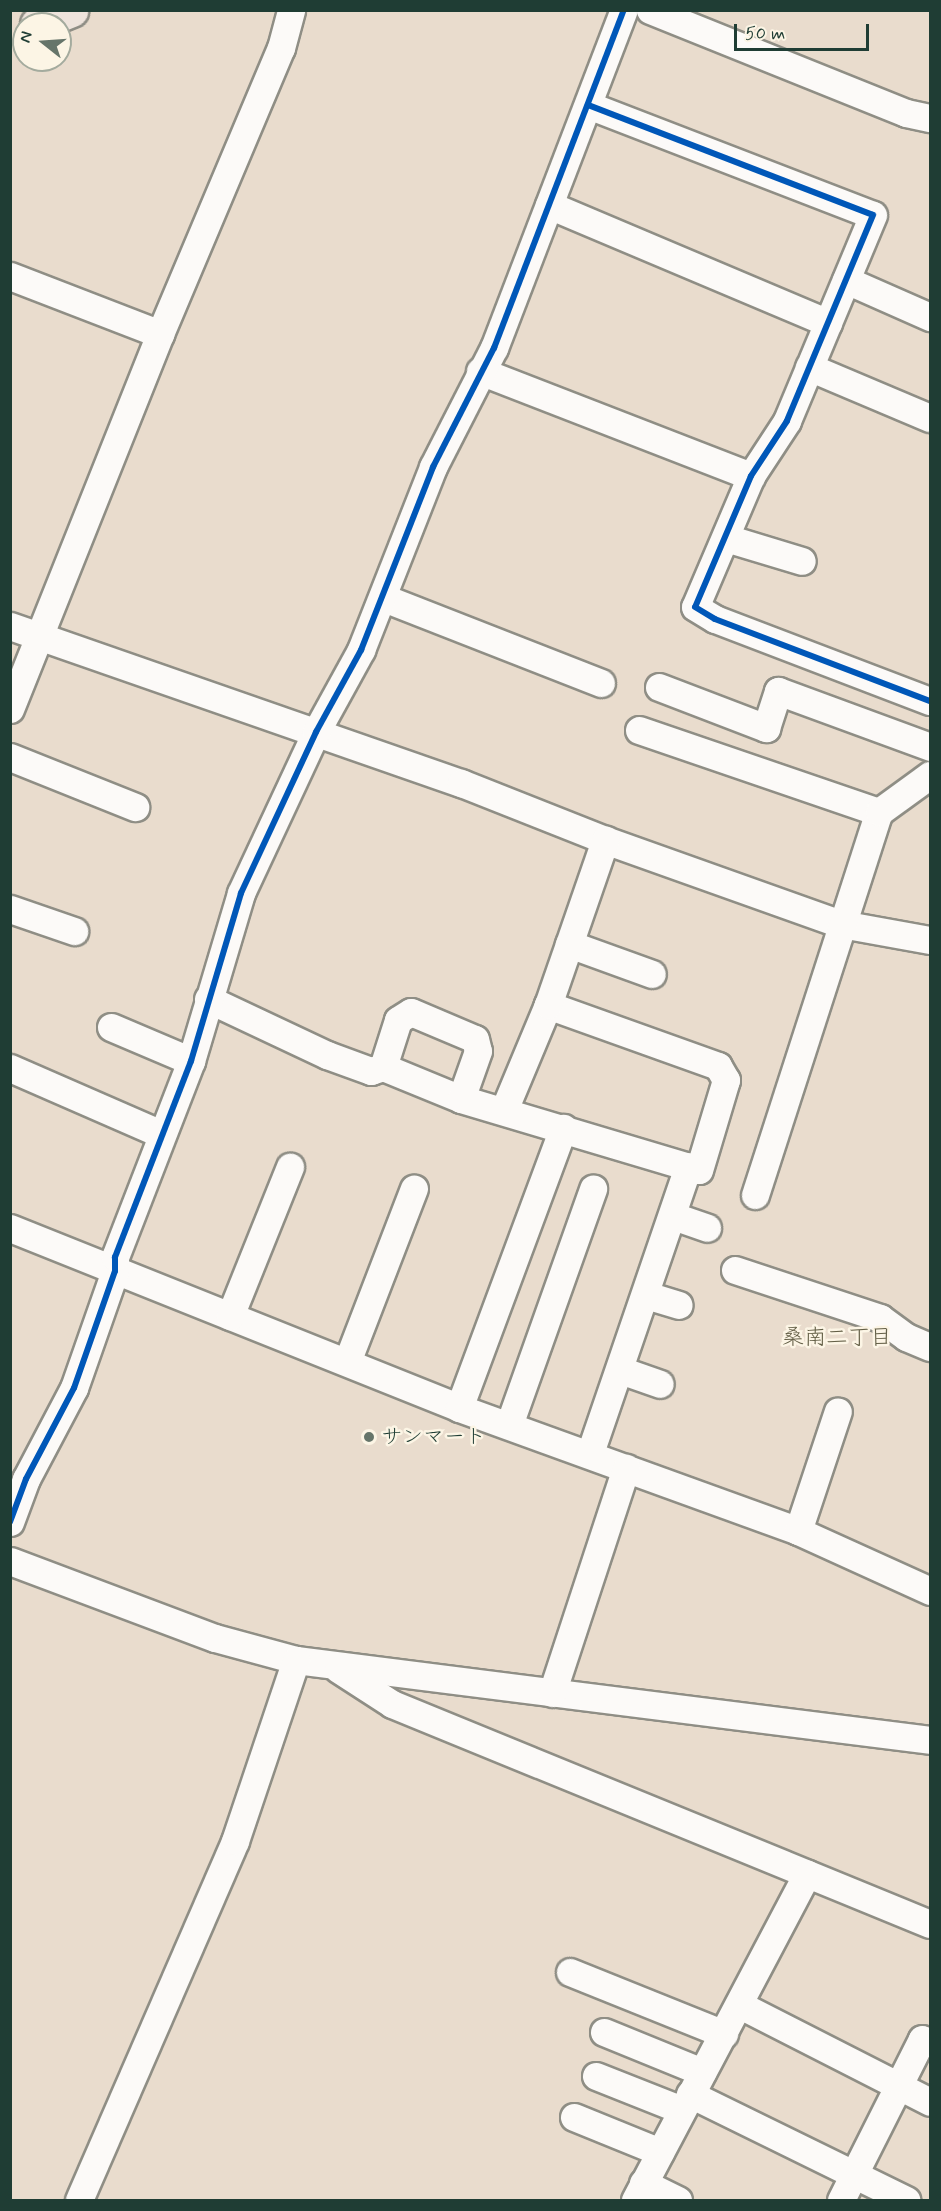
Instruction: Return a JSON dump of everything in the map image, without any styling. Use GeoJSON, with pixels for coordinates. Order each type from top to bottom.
{"type":"FeatureCollection","features":[{"type":"Feature","properties":{"kind":"street"},"geometry":{"type":"LineString","coordinates":[[10,709],[160,334],[281,48],[291,10]]}},
{"type":"Feature","properties":{"kind":"street"},"geometry":{"type":"LineString","coordinates":[[10,1522],[26,1479],[74,1388],[115,1271],[115,1257],[191,1061],[241,893],[316,732],[361,650],[384,598],[434,467],[480,371],[494,348],[624,10]]}},
{"type":"Feature","properties":{"kind":"street"},"geometry":{"type":"LineString","coordinates":[[650,10],[906,113],[930,118]]}},
{"type":"Feature","properties":{"kind":"street"},"geometry":{"type":"LineString","coordinates":[[588,105],[873,215],[787,421],[751,476],[695,607],[715,620],[930,700]]}},
{"type":"Feature","properties":{"kind":"street"},"geometry":{"type":"LineString","coordinates":[[549,205],[828,323]]}},
{"type":"Feature","properties":{"kind":"street"},"geometry":{"type":"LineString","coordinates":[[10,276],[160,334]]}},
{"type":"Feature","properties":{"kind":"street"},"geometry":{"type":"LineString","coordinates":[[846,280],[930,317]]}},
{"type":"Feature","properties":{"kind":"street"},"geometry":{"type":"LineString","coordinates":[[809,367],[930,418]]}},
{"type":"Feature","properties":{"kind":"street"},"geometry":{"type":"LineString","coordinates":[[480,371],[751,476]]}},
{"type":"Feature","properties":{"kind":"street"},"geometry":{"type":"LineString","coordinates":[[726,538],[802,561]]}},
{"type":"Feature","properties":{"kind":"street"},"geometry":{"type":"LineString","coordinates":[[384,598],[601,683]]}},
{"type":"Feature","properties":{"kind":"street"},"geometry":{"type":"LineString","coordinates":[[10,626],[461,783],[605,840],[841,924],[930,940]]}},
{"type":"Feature","properties":{"kind":"street"},"geometry":{"type":"LineString","coordinates":[[659,687],[766,728],[778,691],[930,747]]}},
{"type":"Feature","properties":{"kind":"street"},"geometry":{"type":"LineString","coordinates":[[639,730],[879,812]]}},
{"type":"Feature","properties":{"kind":"street"},"geometry":{"type":"LineString","coordinates":[[10,757],[135,807]]}},
{"type":"Feature","properties":{"kind":"street"},"geometry":{"type":"LineString","coordinates":[[754,1195],[879,812],[930,775]]}},
{"type":"Feature","properties":{"kind":"street"},"geometry":{"type":"LineString","coordinates":[[504,1110],[548,1005],[605,840]]}},
{"type":"Feature","properties":{"kind":"street"},"geometry":{"type":"LineString","coordinates":[[10,909],[74,931]]}},
{"type":"Feature","properties":{"kind":"street"},"geometry":{"type":"LineString","coordinates":[[569,944],[652,974]]}},
{"type":"Feature","properties":{"kind":"street"},"geometry":{"type":"LineString","coordinates":[[208,999],[327,1055],[371,1071],[383,1067],[460,1099],[504,1110],[699,1170],[726,1080],[718,1066],[548,1005]]}},
{"type":"Feature","properties":{"kind":"street"},"geometry":{"type":"LineString","coordinates":[[383,1067],[398,1020],[411,1012],[475,1039],[478,1051],[460,1099]]}},
{"type":"Feature","properties":{"kind":"street"},"geometry":{"type":"LineString","coordinates":[[111,1027],[191,1061]]}},
{"type":"Feature","properties":{"kind":"street"},"geometry":{"type":"LineString","coordinates":[[10,1068],[161,1134]]}},
{"type":"Feature","properties":{"kind":"street"},"geometry":{"type":"LineString","coordinates":[[459,1408],[563,1128]]}},
{"type":"Feature","properties":{"kind":"street"},"geometry":{"type":"LineString","coordinates":[[590,1453],[673,1216],[688,1166]]}},
{"type":"Feature","properties":{"kind":"street"},"geometry":{"type":"LineString","coordinates":[[230,1316],[290,1167]]}},
{"type":"Feature","properties":{"kind":"street"},"geometry":{"type":"LineString","coordinates":[[347,1362],[414,1188]]}},
{"type":"Feature","properties":{"kind":"street"},"geometry":{"type":"LineString","coordinates":[[509,1425],[593,1189]]}},
{"type":"Feature","properties":{"kind":"street"},"geometry":{"type":"LineString","coordinates":[[673,1216],[707,1228]]}},
{"type":"Feature","properties":{"kind":"street"},"geometry":{"type":"LineString","coordinates":[[10,1228],[459,1408],[590,1453],[798,1531],[930,1591]]}},
{"type":"Feature","properties":{"kind":"street"},"geometry":{"type":"LineString","coordinates":[[735,1270],[880,1318],[906,1337],[930,1347]]}},
{"type":"Feature","properties":{"kind":"street"},"geometry":{"type":"LineString","coordinates":[[646,1294],[679,1305]]}},
{"type":"Feature","properties":{"kind":"street"},"geometry":{"type":"LineString","coordinates":[[620,1370],[660,1384]]}},
{"type":"Feature","properties":{"kind":"street"},"geometry":{"type":"LineString","coordinates":[[798,1531],[838,1411]]}},
{"type":"Feature","properties":{"kind":"street"},"geometry":{"type":"LineString","coordinates":[[552,1693],[626,1468]]}},
{"type":"Feature","properties":{"kind":"street"},"geometry":{"type":"LineString","coordinates":[[10,1561],[215,1638],[296,1660],[930,1740]]}},
{"type":"Feature","properties":{"kind":"street"},"geometry":{"type":"LineString","coordinates":[[79,2200],[235,1841],[296,1660]]}},
{"type":"Feature","properties":{"kind":"street"},"geometry":{"type":"LineString","coordinates":[[332,1665],[392,1704],[930,1924]]}},
{"type":"Feature","properties":{"kind":"street"},"geometry":{"type":"LineString","coordinates":[[678,2200],[639,2192],[740,2005],[807,1874]]}},
{"type":"Feature","properties":{"kind":"street"},"geometry":{"type":"LineString","coordinates":[[570,1972],[724,2034]]}},
{"type":"Feature","properties":{"kind":"street"},"geometry":{"type":"LineString","coordinates":[[740,2005],[930,2102]]}},
{"type":"Feature","properties":{"kind":"street"},"geometry":{"type":"LineString","coordinates":[[604,2032],[692,2092],[906,2200]]}},
{"type":"Feature","properties":{"kind":"street"},"geometry":{"type":"LineString","coordinates":[[842,2200],[898,2086],[928,2034]]}},
{"type":"Feature","properties":{"kind":"street"},"geometry":{"type":"LineString","coordinates":[[596,2076],[692,2092]]}},
{"type":"Feature","properties":{"kind":"street"},"geometry":{"type":"LineString","coordinates":[[574,2118],[660,2152]]}},
{"type":"Feature","properties":{"kind":"cycle path"},"geometry":{"type":"LineString","coordinates":[[10,1522],[26,1479],[74,1388],[115,1271],[115,1257],[191,1061],[241,893],[316,732],[361,650],[433,467],[494,348],[624,10]]}},
{"type":"Feature","properties":{"kind":"cycle path"},"geometry":{"type":"LineString","coordinates":[[588,105],[873,215],[787,421],[751,476],[695,607],[715,619],[930,701]]}},
{"type":"Feature","properties":{"kind":"place","name":"サンマート"},"geometry":{"type":"Point","coordinates":[369,1437]}},
{"type":"Feature","properties":{"kind":"district","name":"桑南二丁目"},"geometry":{"type":"Point","coordinates":[837,1339]}}]}
